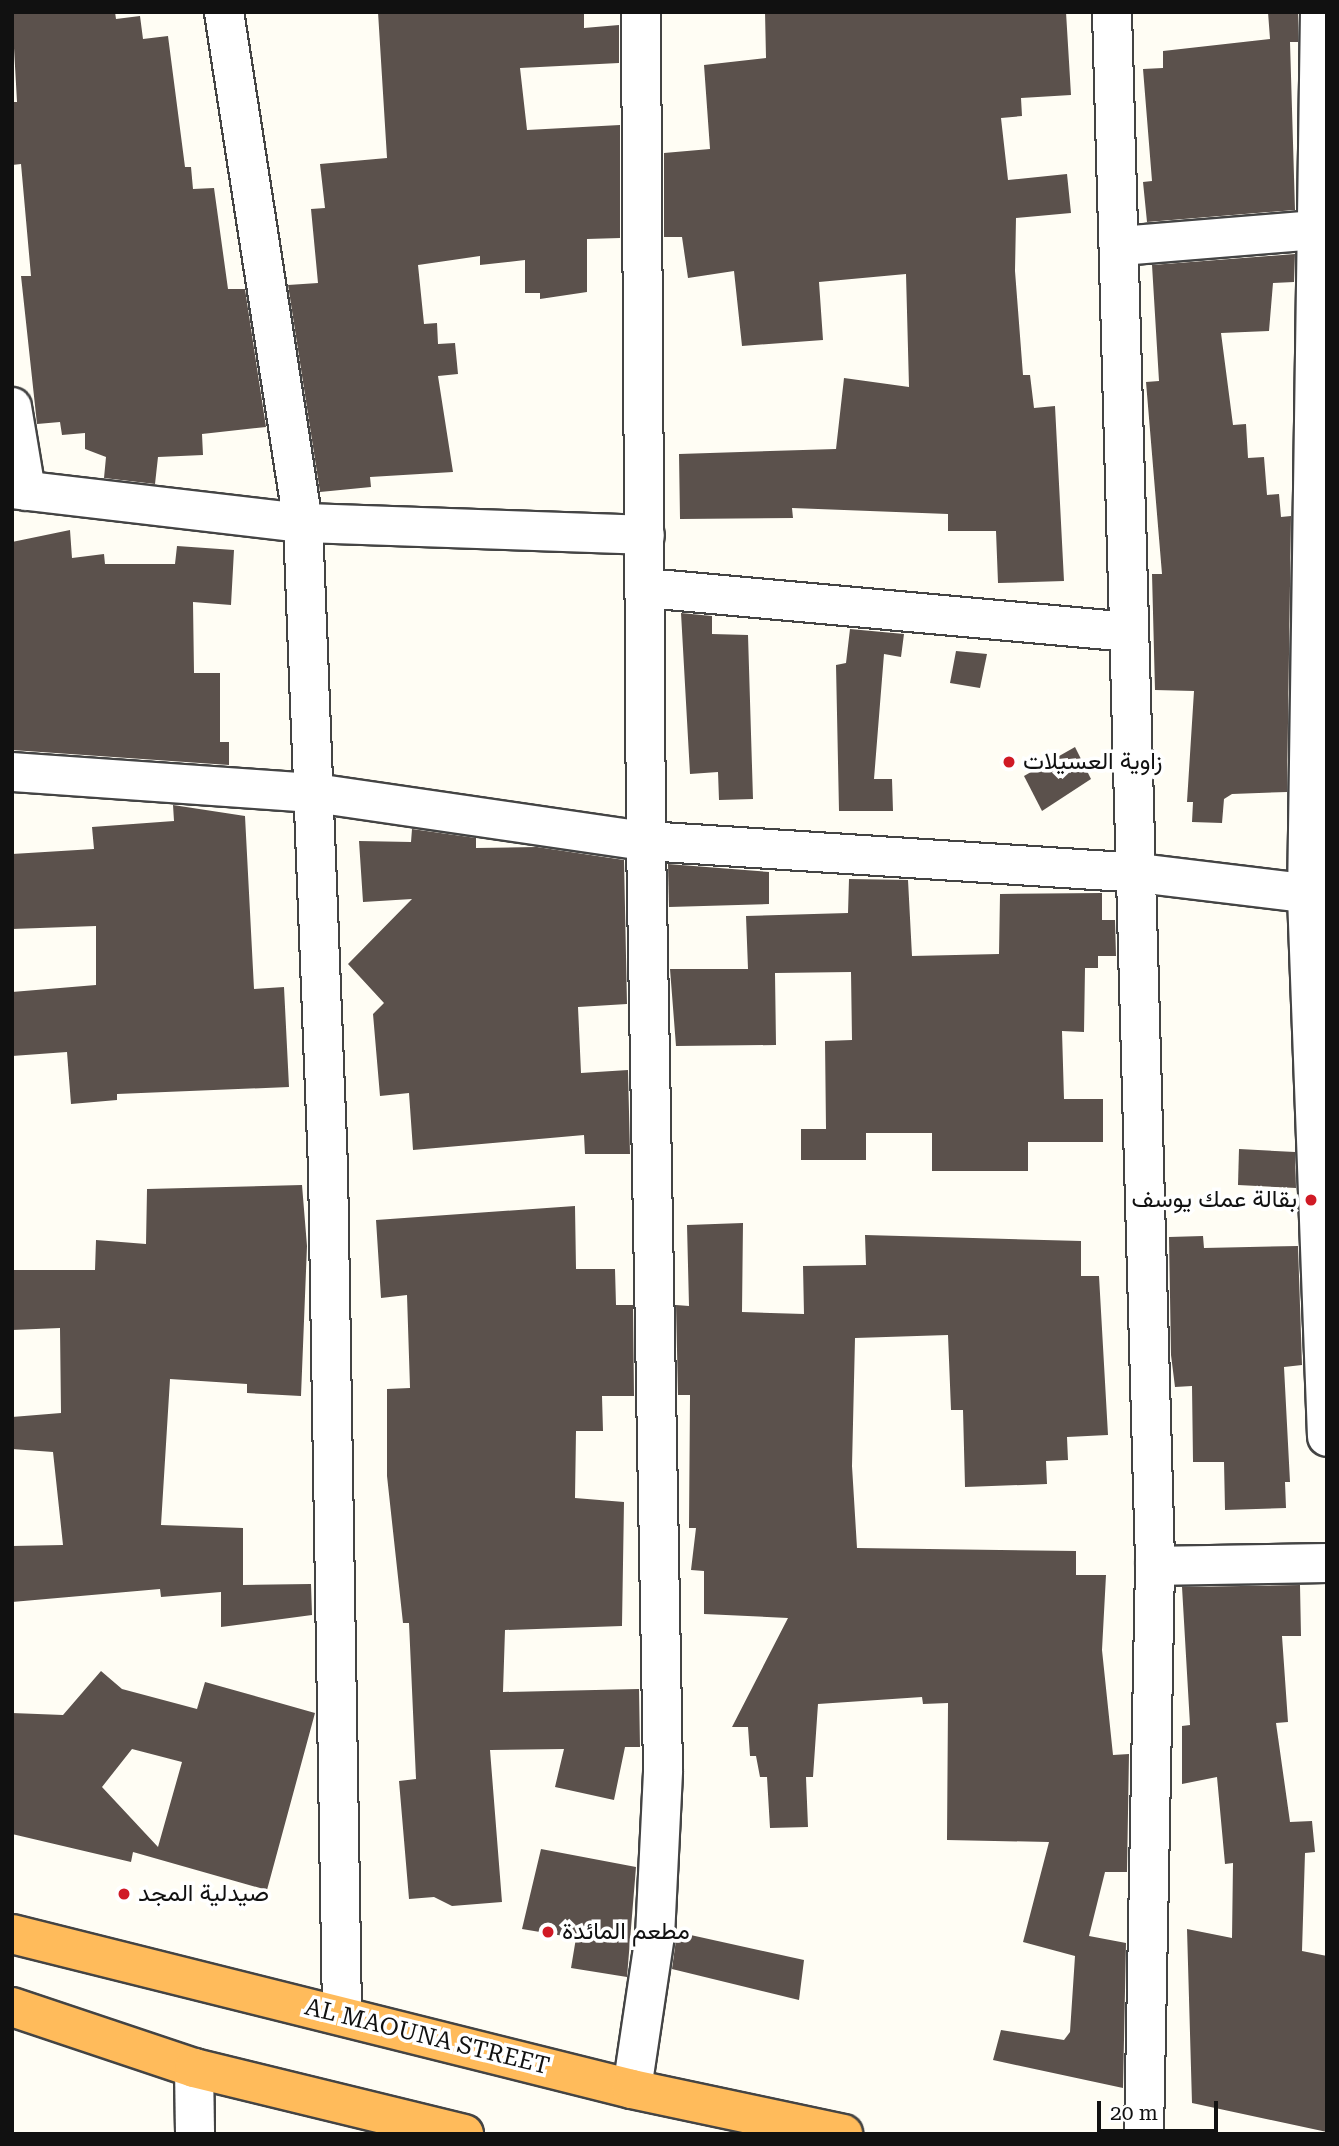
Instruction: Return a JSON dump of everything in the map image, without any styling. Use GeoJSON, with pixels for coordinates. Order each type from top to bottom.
{"type":"FeatureCollection","features":[{"type":"Feature","properties":{"kind":"highway","name":"AL MAOUNA STREET"},"geometry":{"type":"LineString","coordinates":[[12,1934],[342,2014],[632,2089],[843,2134]]}},
{"type":"Feature","properties":{"kind":"highway"},"geometry":{"type":"LineString","coordinates":[[12,2007],[194,2068],[464,2134]]}},
{"type":"Feature","properties":{"kind":"street"},"geometry":{"type":"LineString","coordinates":[[224,12],[303,523],[328,1168],[342,2014]]}},
{"type":"Feature","properties":{"kind":"street"},"geometry":{"type":"LineString","coordinates":[[632,2089],[655,1936],[663,1770],[646,841],[641,12]]}},
{"type":"Feature","properties":{"kind":"street"},"geometry":{"type":"LineString","coordinates":[[1112,12],[1121,246],[1127,632],[1138,873],[1155,1566],[1144,2134]]}},
{"type":"Feature","properties":{"kind":"street"},"geometry":{"type":"LineString","coordinates":[[1320,12],[1317,896],[1327,1437]]}},
{"type":"Feature","properties":{"kind":"street"},"geometry":{"type":"LineString","coordinates":[[1121,246],[1321,229]]}},
{"type":"Feature","properties":{"kind":"street"},"geometry":{"type":"LineString","coordinates":[[12,407],[19,490],[303,523],[645,535]]}},
{"type":"Feature","properties":{"kind":"street"},"geometry":{"type":"LineString","coordinates":[[646,588],[1127,632]]}},
{"type":"Feature","properties":{"kind":"street"},"geometry":{"type":"LineString","coordinates":[[12,772],[315,793],[646,841],[1138,873],[1317,896]]}},
{"type":"Feature","properties":{"kind":"street"},"geometry":{"type":"LineString","coordinates":[[1155,1566],[1327,1563]]}},
{"type":"Feature","properties":{"kind":"street"},"geometry":{"type":"LineString","coordinates":[[194,2068],[195,2134]]}},
{"type":"Feature","properties":{"kind":"building"},"geometry":{"type":"Polygon","coordinates":[[[12,12],[115,12],[116,19],[140,16],[143,39],[168,36],[185,167],[191,167],[193,189],[214,188],[228,289],[245,289],[266,427],[202,434],[203,455],[158,457],[155,484],[104,478],[106,457],[85,449],[85,433],[62,435],[60,422],[37,424],[21,276],[31,276],[21,164],[12,165],[12,102],[17,102],[12,12]]]}},
{"type":"Feature","properties":{"kind":"building"},"geometry":{"type":"Polygon","coordinates":[[[378,12],[584,12],[584,28],[619,25],[619,63],[520,68],[527,130],[620,125],[620,238],[587,239],[587,292],[540,299],[540,293],[525,293],[525,260],[480,265],[480,256],[418,265],[424,324],[437,323],[438,344],[455,343],[458,374],[438,376],[453,472],[370,477],[371,487],[320,492],[288,285],[318,283],[311,209],[325,208],[320,164],[387,158],[378,12]]]}},
{"type":"Feature","properties":{"kind":"building"},"geometry":{"type":"Polygon","coordinates":[[[765,12],[1066,12],[1071,95],[1021,98],[1022,116],[1001,118],[1008,180],[1067,174],[1071,213],[1016,218],[1015,271],[1023,375],[1030,375],[1034,408],[1055,406],[1064,581],[998,583],[996,531],[948,531],[948,514],[792,508],[793,518],[680,519],[679,454],[836,449],[844,378],[909,387],[906,274],[819,282],[823,340],[742,346],[734,271],[688,278],[682,237],[664,237],[664,153],[710,149],[704,65],[766,58],[765,12]]]}},
{"type":"Feature","properties":{"kind":"building"},"geometry":{"type":"Polygon","coordinates":[[[1268,12],[1298,12],[1298,42],[1290,42],[1295,210],[1147,222],[1143,182],[1152,181],[1143,69],[1163,68],[1163,51],[1270,39],[1268,12]]]}},
{"type":"Feature","properties":{"kind":"building"},"geometry":{"type":"Polygon","coordinates":[[[1295,254],[1294,282],[1273,283],[1269,331],[1221,333],[1233,425],[1246,424],[1248,458],[1264,457],[1267,495],[1279,494],[1281,517],[1291,516],[1287,792],[1232,794],[1224,799],[1222,823],[1192,822],[1193,802],[1187,802],[1194,691],[1155,690],[1152,574],[1162,574],[1146,382],[1159,381],[1152,265],[1295,254]]]}},
{"type":"Feature","properties":{"kind":"building"},"geometry":{"type":"Polygon","coordinates":[[[70,530],[72,558],[104,554],[105,564],[175,564],[177,546],[234,550],[231,605],[193,602],[194,673],[220,673],[220,742],[229,742],[229,765],[12,750],[12,542],[70,530]]]}},
{"type":"Feature","properties":{"kind":"building"},"geometry":{"type":"Polygon","coordinates":[[[681,613],[712,616],[712,634],[748,635],[753,799],[719,800],[718,772],[690,774],[681,613]]]}},
{"type":"Feature","properties":{"kind":"building"},"geometry":{"type":"Polygon","coordinates":[[[850,629],[904,634],[901,657],[884,654],[874,779],[892,779],[893,811],[839,811],[836,665],[846,663],[850,629]]]}},
{"type":"Feature","properties":{"kind":"building"},"geometry":{"type":"Polygon","coordinates":[[[956,651],[987,654],[980,688],[950,683],[956,651]]]}},
{"type":"Feature","properties":{"kind":"building"},"geometry":{"type":"Polygon","coordinates":[[[1075,747],[1091,779],[1042,811],[1024,776],[1075,747]]]}},
{"type":"Feature","properties":{"kind":"building"},"geometry":{"type":"Polygon","coordinates":[[[173,805],[245,816],[254,989],[284,987],[289,1087],[117,1094],[117,1100],[71,1104],[67,1052],[12,1056],[12,992],[96,985],[96,926],[12,929],[12,854],[94,849],[92,827],[174,821],[173,805]]]}},
{"type":"Feature","properties":{"kind":"building"},"geometry":{"type":"Polygon","coordinates":[[[412,829],[476,838],[476,848],[537,847],[624,860],[627,1004],[578,1007],[581,1073],[628,1070],[630,1154],[585,1154],[584,1135],[413,1150],[409,1093],[380,1096],[373,1014],[384,1003],[348,964],[412,899],[363,902],[359,841],[411,842],[412,829]]]}},
{"type":"Feature","properties":{"kind":"building"},"geometry":{"type":"Polygon","coordinates":[[[668,864],[769,872],[769,904],[669,907],[668,864]]]}},
{"type":"Feature","properties":{"kind":"building"},"geometry":{"type":"Polygon","coordinates":[[[849,879],[908,880],[912,956],[999,954],[1000,894],[1102,893],[1102,920],[1115,920],[1116,956],[1098,956],[1098,968],[1085,968],[1084,1032],[1062,1031],[1064,1099],[1103,1099],[1103,1142],[1028,1142],[1028,1171],[932,1171],[932,1133],[866,1133],[866,1160],[801,1160],[801,1129],[826,1129],[825,1041],[852,1040],[851,972],[775,973],[776,1045],[676,1046],[670,969],[748,969],[746,916],[848,913],[849,879]]]}},
{"type":"Feature","properties":{"kind":"building"},"geometry":{"type":"Polygon","coordinates":[[[1239,1149],[1295,1152],[1296,1188],[1238,1185],[1239,1149]]]}},
{"type":"Feature","properties":{"kind":"building"},"geometry":{"type":"Polygon","coordinates":[[[302,1185],[307,1246],[301,1396],[247,1393],[247,1384],[170,1379],[161,1525],[243,1528],[243,1585],[311,1584],[312,1615],[221,1627],[221,1592],[161,1597],[160,1589],[12,1602],[12,1546],[63,1545],[53,1452],[12,1449],[12,1417],[61,1413],[60,1328],[12,1330],[12,1270],[95,1270],[96,1240],[146,1244],[147,1189],[302,1185]]]}},
{"type":"Feature","properties":{"kind":"building"},"geometry":{"type":"Polygon","coordinates":[[[575,1206],[576,1269],[615,1269],[616,1305],[633,1305],[634,1396],[602,1396],[603,1431],[576,1431],[575,1498],[624,1502],[622,1626],[505,1630],[503,1692],[639,1689],[640,1747],[625,1747],[614,1800],[555,1787],[564,1749],[490,1750],[502,1902],[452,1906],[434,1897],[409,1899],[399,1781],[416,1779],[409,1623],[403,1623],[387,1476],[387,1389],[410,1388],[407,1295],[381,1298],[376,1220],[575,1206]]]}},
{"type":"Feature","properties":{"kind":"building"},"geometry":{"type":"Polygon","coordinates":[[[743,1223],[742,1312],[804,1314],[803,1266],[866,1265],[865,1235],[1081,1241],[1081,1276],[1099,1276],[1108,1435],[1067,1437],[1068,1460],[1046,1461],[1047,1484],[965,1487],[963,1410],[951,1410],[948,1335],[855,1338],[852,1466],[857,1548],[1076,1551],[1076,1575],[1106,1575],[1102,1650],[1113,1755],[1129,1754],[1127,1872],[1105,1872],[1089,1936],[1126,1943],[1123,2088],[993,2060],[1001,2030],[1064,2040],[1070,2032],[1075,1956],[1023,1942],[1049,1842],[947,1840],[948,1703],[923,1704],[922,1697],[818,1704],[813,1777],[806,1777],[808,1827],[770,1828],[767,1777],[760,1777],[756,1756],[750,1756],[748,1727],[732,1727],[788,1618],[704,1614],[704,1571],[691,1570],[696,1528],[689,1528],[690,1395],[678,1395],[676,1305],[689,1306],[687,1225],[743,1223]]]}},
{"type":"Feature","properties":{"kind":"building"},"geometry":{"type":"Polygon","coordinates":[[[1203,1236],[1204,1248],[1298,1246],[1302,1365],[1284,1367],[1290,1482],[1285,1482],[1286,1508],[1225,1510],[1224,1462],[1193,1462],[1192,1386],[1175,1387],[1171,1355],[1169,1237],[1203,1236]]]}},
{"type":"Feature","properties":{"kind":"building"},"geometry":{"type":"Polygon","coordinates":[[[1300,1585],[1301,1636],[1282,1636],[1288,1722],[1276,1723],[1290,1822],[1312,1821],[1315,1852],[1305,1853],[1302,1951],[1327,1956],[1327,2132],[1192,2103],[1187,1929],[1232,1938],[1233,1863],[1225,1864],[1217,1777],[1182,1784],[1182,1726],[1190,1725],[1182,1587],[1300,1585]]]}},
{"type":"Feature","properties":{"kind":"building"},"geometry":{"type":"Polygon","coordinates":[[[101,1671],[122,1689],[197,1709],[205,1682],[315,1713],[267,1890],[133,1852],[131,1862],[12,1834],[12,1713],[63,1715],[101,1671]],[[132,1749],[102,1787],[158,1847],[182,1762],[132,1749]]]}},
{"type":"Feature","properties":{"kind":"building"},"geometry":{"type":"Polygon","coordinates":[[[541,1849],[636,1867],[627,1977],[571,1968],[576,1938],[522,1929],[541,1849]]]}},
{"type":"Feature","properties":{"kind":"building"},"geometry":{"type":"Polygon","coordinates":[[[677,1932],[804,1960],[799,2000],[672,1969],[677,1932]]]}},
{"type":"Feature","properties":{"kind":"place","name":"زاوية العسيلات"},"geometry":{"type":"Point","coordinates":[1009,762]}},
{"type":"Feature","properties":{"kind":"place","name":"بقالة عمك يوسف"},"geometry":{"type":"Point","coordinates":[1311,1200]}},
{"type":"Feature","properties":{"kind":"place","name":"صيدلية المجد"},"geometry":{"type":"Point","coordinates":[124,1894]}},
{"type":"Feature","properties":{"kind":"place","name":"مطعم المائدة"},"geometry":{"type":"Point","coordinates":[548,1932]}}]}
